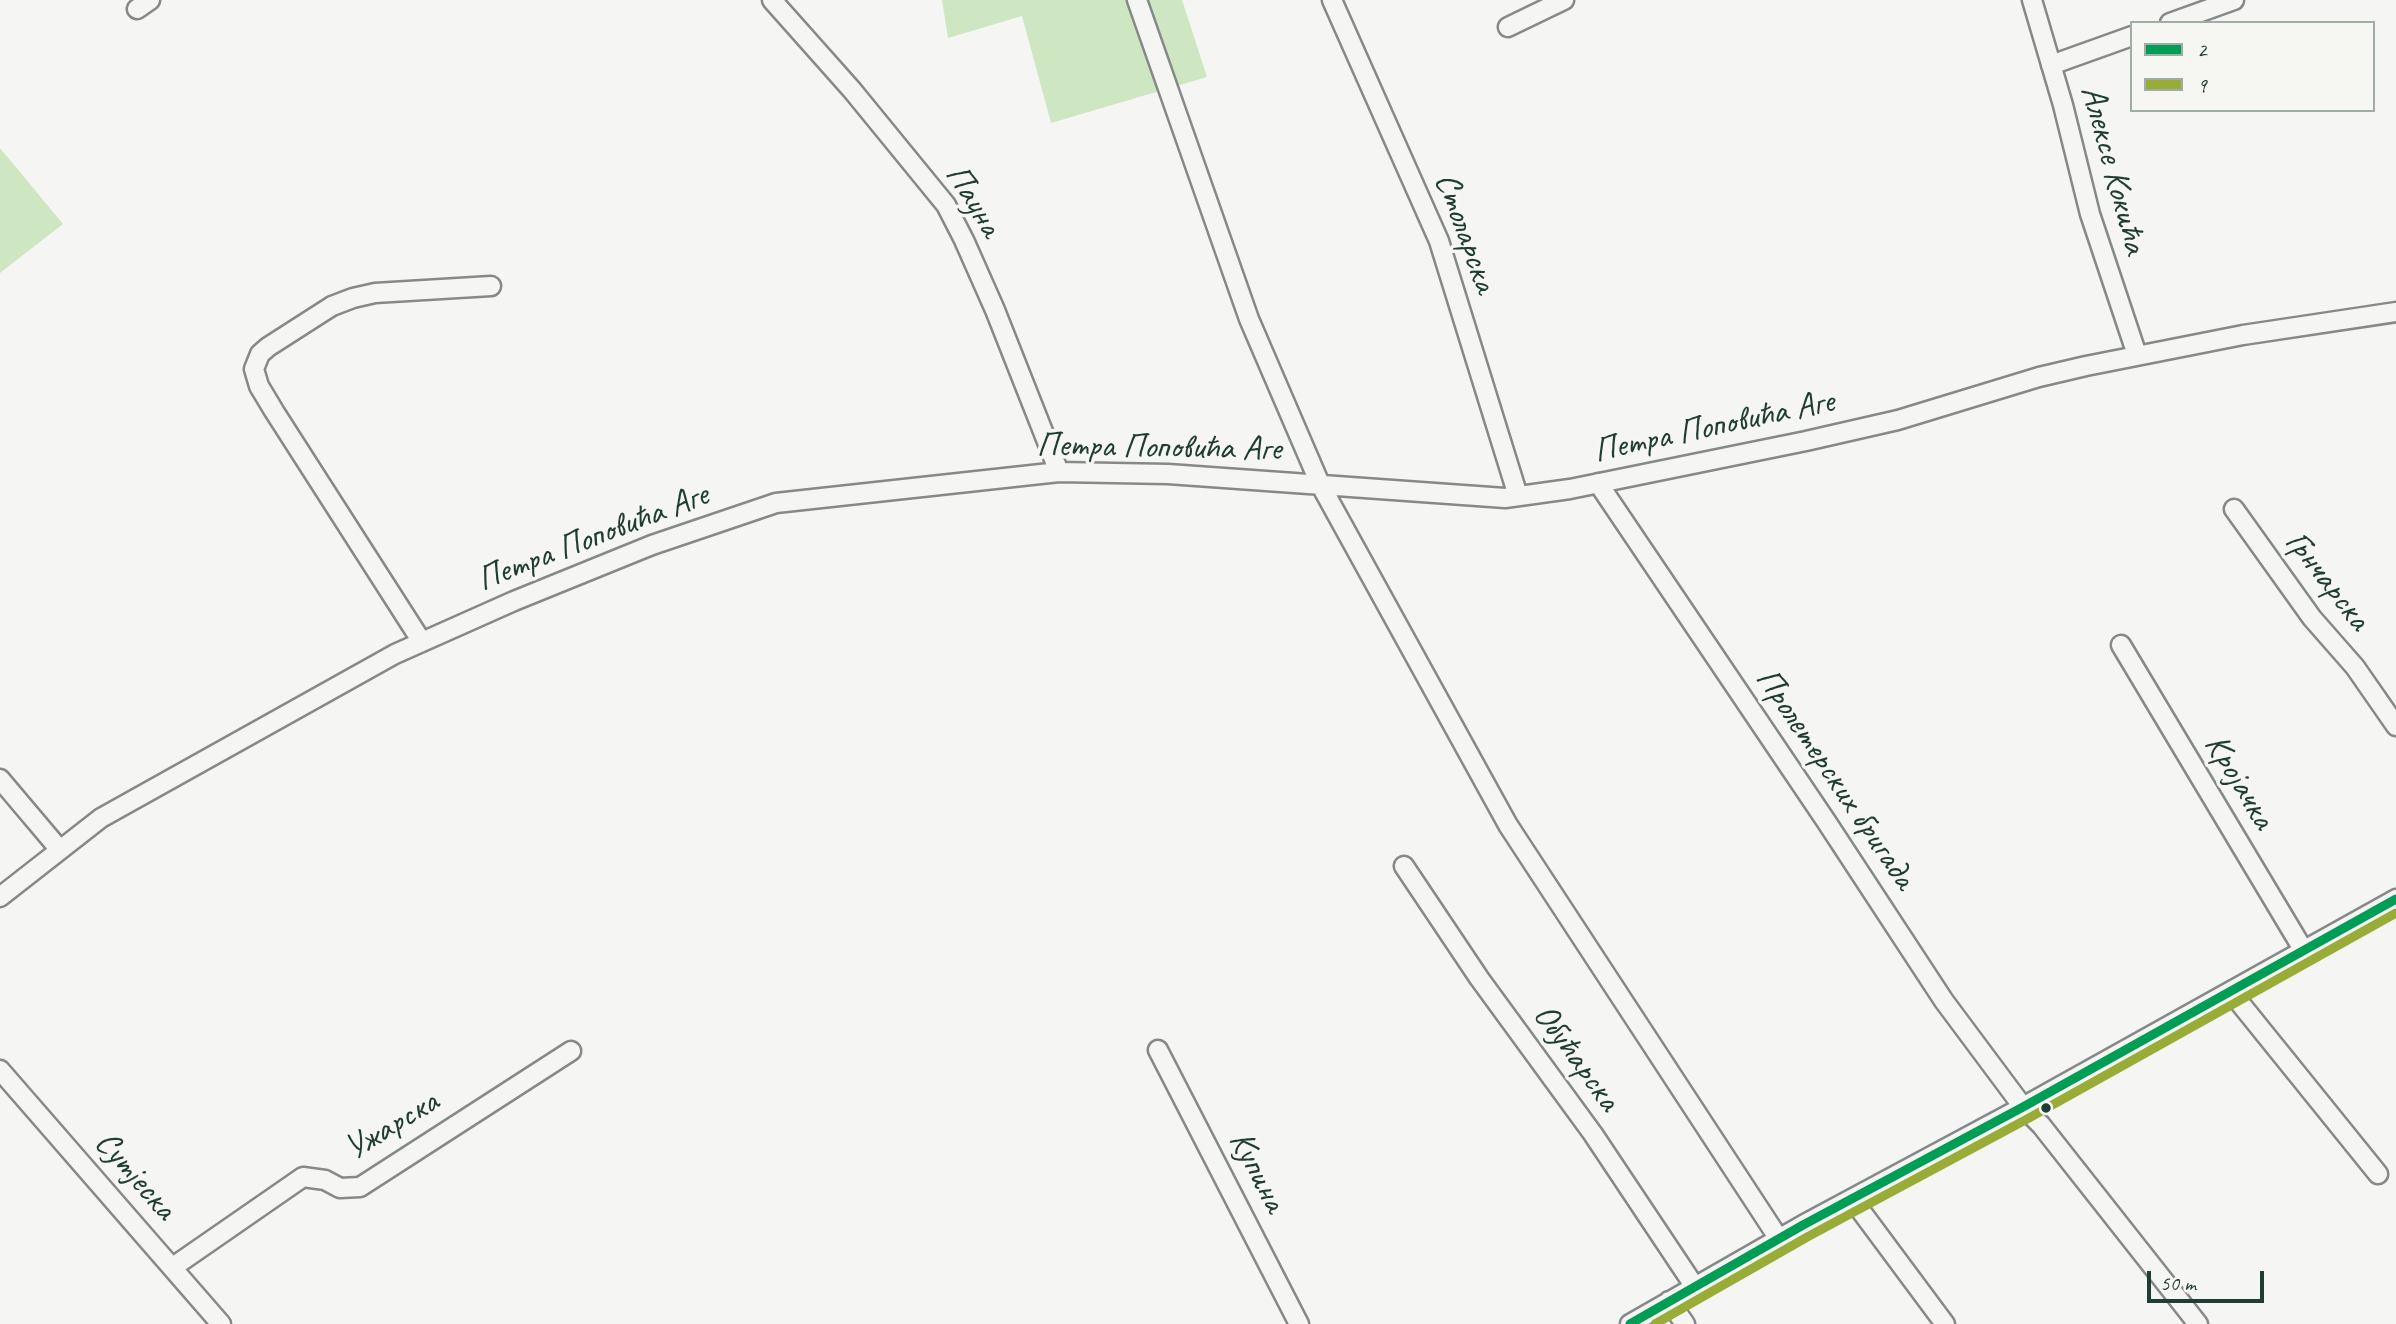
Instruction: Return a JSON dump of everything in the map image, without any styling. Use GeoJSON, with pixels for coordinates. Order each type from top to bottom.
{"type":"FeatureCollection","features":[{"type":"Feature","properties":{"kind":"street","name":"Пауна"},"geometry":{"type":"LineString","coordinates":[[772,0],[852,90],[946,205],[995,310],[1059,472]]}},
{"type":"Feature","properties":{"kind":"street"},"geometry":{"type":"LineString","coordinates":[[1137,0],[1250,319],[1320,484],[1508,825],[1779,1239]]}},
{"type":"Feature","properties":{"kind":"street","name":"Столарска"},"geometry":{"type":"LineString","coordinates":[[1332,0],[1439,241],[1518,496]]}},
{"type":"Feature","properties":{"kind":"street"},"geometry":{"type":"LineString","coordinates":[[1508,27],[1564,0]]}},
{"type":"Feature","properties":{"kind":"street","name":"Алексе Кокића"},"geometry":{"type":"LineString","coordinates":[[2032,0],[2052,65],[2090,214],[2137,355]]}},
{"type":"Feature","properties":{"kind":"street"},"geometry":{"type":"LineString","coordinates":[[2176,21],[2234,0]]}},
{"type":"Feature","properties":{"kind":"street"},"geometry":{"type":"LineString","coordinates":[[2052,65],[2130,37]]}},
{"type":"Feature","properties":{"kind":"street"},"geometry":{"type":"LineString","coordinates":[[422,642],[274,411],[256,379],[256,363],[268,346],[332,306],[353,298],[375,293],[491,286]]}},
{"type":"Feature","properties":{"kind":"street","name":"Петра Поповића Аге"},"geometry":{"type":"LineString","coordinates":[[0,897],[101,818],[395,654],[514,601],[652,545],[776,503],[1059,472],[1168,474],[1505,498],[1598,483],[1872,426],[2039,377],[2137,355],[2243,335],[2396,312]]}},
{"type":"Feature","properties":{"kind":"street","name":"Пролетерских бригада"},"geometry":{"type":"LineString","coordinates":[[1598,483],[1944,1001],[2023,1107],[2041,1125],[2198,1324]]}},
{"type":"Feature","properties":{"kind":"street","name":"Грнчарска"},"geometry":{"type":"LineString","coordinates":[[2234,509],[2312,618],[2356,667],[2396,726]]}},
{"type":"Feature","properties":{"kind":"street","name":"Кројачка"},"geometry":{"type":"LineString","coordinates":[[2121,645],[2304,951]]}},
{"type":"Feature","properties":{"kind":"street"},"geometry":{"type":"LineString","coordinates":[[0,779],[60,850]]}},
{"type":"Feature","properties":{"kind":"street","name":"Обућарска"},"geometry":{"type":"LineString","coordinates":[[1404,866],[1486,988],[1593,1135],[1695,1287]]}},
{"type":"Feature","properties":{"kind":"street"},"geometry":{"type":"LineString","coordinates":[[1630,1324],[2396,899]]}},
{"type":"Feature","properties":{"kind":"street"},"geometry":{"type":"LineString","coordinates":[[2231,992],[2378,1174]]}},
{"type":"Feature","properties":{"kind":"street","name":"Купина"},"geometry":{"type":"LineString","coordinates":[[1158,1049],[1299,1324]]}},
{"type":"Feature","properties":{"kind":"street","name":"Ужарска"},"geometry":{"type":"LineString","coordinates":[[173,1267],[303,1177],[325,1180],[340,1188],[360,1187],[571,1051]]}},
{"type":"Feature","properties":{"kind":"street","name":"Сутјеска"},"geometry":{"type":"LineString","coordinates":[[0,1069],[221,1324]]}},
{"type":"Feature","properties":{"kind":"street"},"geometry":{"type":"LineString","coordinates":[[1852,1199],[1945,1324]]}},
{"type":"Feature","properties":{"kind":"street"},"geometry":{"type":"LineString","coordinates":[[1669,1301],[1685,1324]]}},
{"type":"Feature","properties":{"kind":"green space"},"geometry":{"type":"Polygon","coordinates":[[[942,0],[1182,0],[1207,77],[1051,123],[1022,16],[948,38],[942,0]]]}},
{"type":"Feature","properties":{"kind":"green space"},"geometry":{"type":"Polygon","coordinates":[[[0,148],[63,224],[0,273],[0,148]]]}},
{"type":"Feature","properties":{"kind":"transit line","name":"2"},"geometry":{"type":"LineString","coordinates":[[1630,1324],[1803,1225],[2023,1107],[2396,899]]}},
{"type":"Feature","properties":{"kind":"transit line","name":"9"},"geometry":{"type":"LineString","coordinates":[[1655,1324],[1809,1236],[2029,1118],[2396,913]]}}]}
